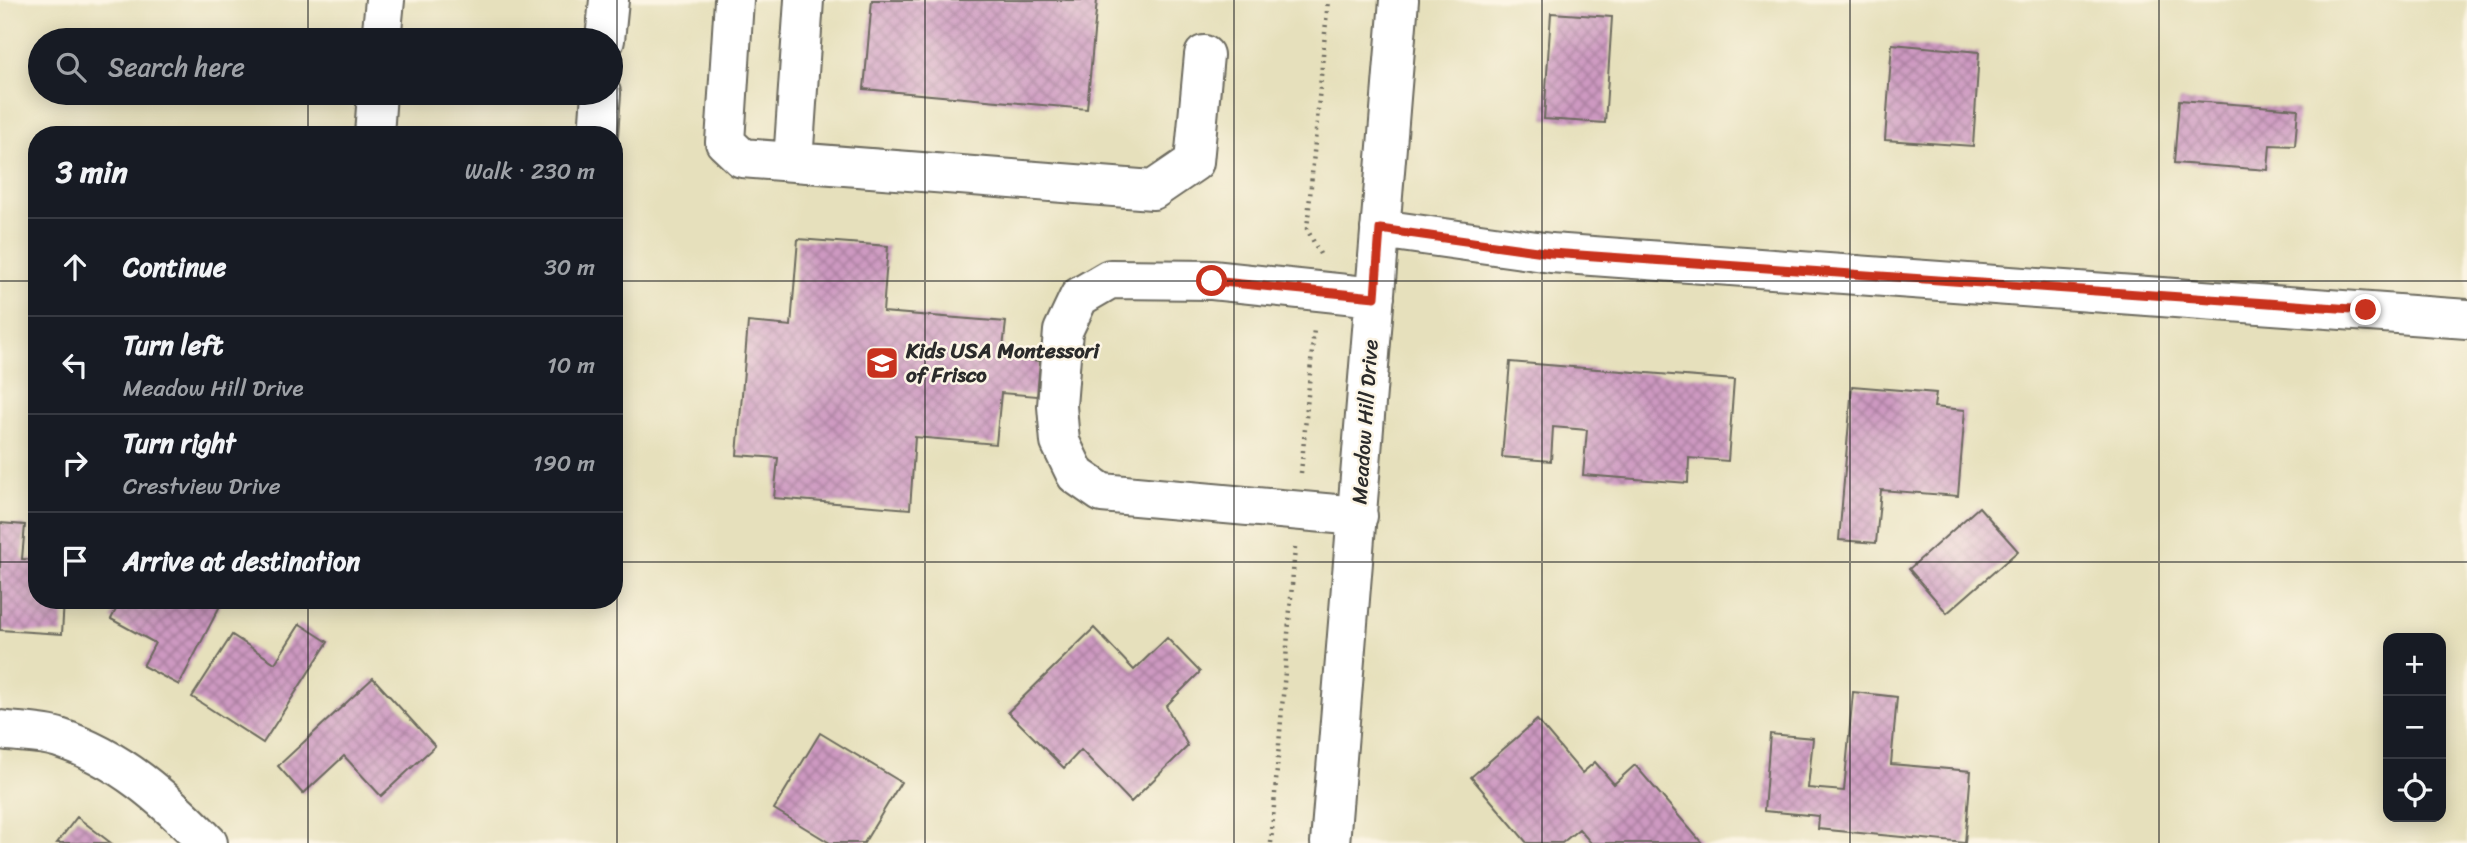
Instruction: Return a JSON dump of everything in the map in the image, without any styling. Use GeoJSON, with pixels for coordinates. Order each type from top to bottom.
{"type":"FeatureCollection","features":[{"type":"Feature","properties":{"kind":"street"},"geometry":{"type":"LineString","coordinates":[[383,28],[385,0]]}},
{"type":"Feature","properties":{"kind":"street"},"geometry":{"type":"LineString","coordinates":[[607,28],[609,0]]}},
{"type":"Feature","properties":{"kind":"street"},"geometry":{"type":"LineString","coordinates":[[734,0],[725,142],[742,158],[1153,190],[1194,162],[1204,55]]}},
{"type":"Feature","properties":{"kind":"street"},"geometry":{"type":"LineString","coordinates":[[793,162],[803,0]]}},
{"type":"Feature","properties":{"kind":"street","name":"Meadow Hill Drive"},"geometry":{"type":"LineString","coordinates":[[1330,843],[1399,0]]}},
{"type":"Feature","properties":{"kind":"street"},"geometry":{"type":"LineString","coordinates":[[374,126],[376,105]]}},
{"type":"Feature","properties":{"kind":"street"},"geometry":{"type":"LineString","coordinates":[[599,126],[600,105]]}},
{"type":"Feature","properties":{"kind":"street"},"geometry":{"type":"LineString","coordinates":[[1380,229],[1551,253],[2467,319]]}},
{"type":"Feature","properties":{"kind":"street"},"geometry":{"type":"LineString","coordinates":[[1357,516],[1102,493],[1076,475],[1060,442],[1057,407],[1063,331],[1079,297],[1110,279],[1212,281],[1375,297]]}},
{"type":"Feature","properties":{"kind":"street"},"geometry":{"type":"LineString","coordinates":[[0,730],[57,737],[106,757],[167,802],[208,843]]}},
{"type":"Feature","properties":{"kind":"path"},"geometry":{"type":"LineString","coordinates":[[1320,250],[1307,229],[1328,0]]}},
{"type":"Feature","properties":{"kind":"path"},"geometry":{"type":"LineString","coordinates":[[1301,482],[1314,320]]}},
{"type":"Feature","properties":{"kind":"path"},"geometry":{"type":"LineString","coordinates":[[1271,843],[1295,542]]}},
{"type":"Feature","properties":{"kind":"building"},"geometry":{"type":"Polygon","coordinates":[[[872,0],[1097,0],[1087,109],[864,89],[872,0]]]}},
{"type":"Feature","properties":{"kind":"building"},"geometry":{"type":"Polygon","coordinates":[[[1551,13],[1612,17],[1605,123],[1544,119],[1551,13]]]}},
{"type":"Feature","properties":{"kind":"building"},"geometry":{"type":"Polygon","coordinates":[[[1892,44],[1979,52],[1973,146],[1885,140],[1892,44]]]}},
{"type":"Feature","properties":{"kind":"building"},"geometry":{"type":"Polygon","coordinates":[[[2179,100],[2298,109],[2295,146],[2270,145],[2268,170],[2174,163],[2179,100]]]}},
{"type":"Feature","properties":{"kind":"building"},"geometry":{"type":"Polygon","coordinates":[[[798,239],[888,246],[883,312],[1006,322],[1002,357],[1040,361],[1037,396],[1001,393],[996,444],[915,437],[910,509],[774,498],[778,458],[737,455],[748,322],[791,326],[798,239]]]}},
{"type":"Feature","properties":{"kind":"building"},"geometry":{"type":"Polygon","coordinates":[[[1510,362],[1734,380],[1728,461],[1689,458],[1688,483],[1583,475],[1587,430],[1553,427],[1551,461],[1502,457],[1510,362]]]}},
{"type":"Feature","properties":{"kind":"building"},"geometry":{"type":"Polygon","coordinates":[[[1852,386],[1936,393],[1934,407],[1965,410],[1958,496],[1881,490],[1876,543],[1839,540],[1852,386]]]}},
{"type":"Feature","properties":{"kind":"building"},"geometry":{"type":"Polygon","coordinates":[[[1979,507],[2018,551],[1947,613],[1909,569],[1979,507]]]}},
{"type":"Feature","properties":{"kind":"building"},"geometry":{"type":"Polygon","coordinates":[[[0,523],[25,525],[22,559],[28,559],[28,609],[63,609],[62,634],[0,630],[0,523]]]}},
{"type":"Feature","properties":{"kind":"building"},"geometry":{"type":"Polygon","coordinates":[[[116,609],[218,609],[179,685],[143,666],[155,643],[111,619],[116,609]]]}},
{"type":"Feature","properties":{"kind":"building"},"geometry":{"type":"Polygon","coordinates":[[[300,624],[328,642],[263,743],[192,697],[232,635],[275,663],[300,624]]]}},
{"type":"Feature","properties":{"kind":"building"},"geometry":{"type":"Polygon","coordinates":[[[1094,628],[1134,670],[1167,638],[1200,672],[1166,706],[1188,746],[1131,802],[1081,750],[1064,768],[1008,712],[1094,628]]]}},
{"type":"Feature","properties":{"kind":"building"},"geometry":{"type":"Polygon","coordinates":[[[373,678],[435,746],[381,796],[344,756],[303,794],[278,766],[373,678]]]}},
{"type":"Feature","properties":{"kind":"building"},"geometry":{"type":"Polygon","coordinates":[[[1853,692],[1897,697],[1891,764],[1971,771],[1965,843],[1818,829],[1819,816],[1764,811],[1770,734],[1813,738],[1808,788],[1844,791],[1853,692]]]}},
{"type":"Feature","properties":{"kind":"building"},"geometry":{"type":"Polygon","coordinates":[[[1537,720],[1582,773],[1595,762],[1614,784],[1635,765],[1702,843],[1591,843],[1579,829],[1562,843],[1527,843],[1471,777],[1537,720]]]}},
{"type":"Feature","properties":{"kind":"building"},"geometry":{"type":"Polygon","coordinates":[[[820,733],[901,782],[864,843],[830,843],[774,809],[820,733]]]}},
{"type":"Feature","properties":{"kind":"building"},"geometry":{"type":"Polygon","coordinates":[[[77,817],[111,843],[57,843],[77,817]]]}},
{"type":"Feature","properties":{"kind":"place","name":"Kids USA Montessori of Frisco"},"geometry":{"type":"Point","coordinates":[882,363]}},
{"type":"Feature","properties":{"kind":"route"},"geometry":{"type":"LineString","coordinates":[[1212,281],[1375,297],[1380,229],[1551,253],[2366,310]]}}]}
